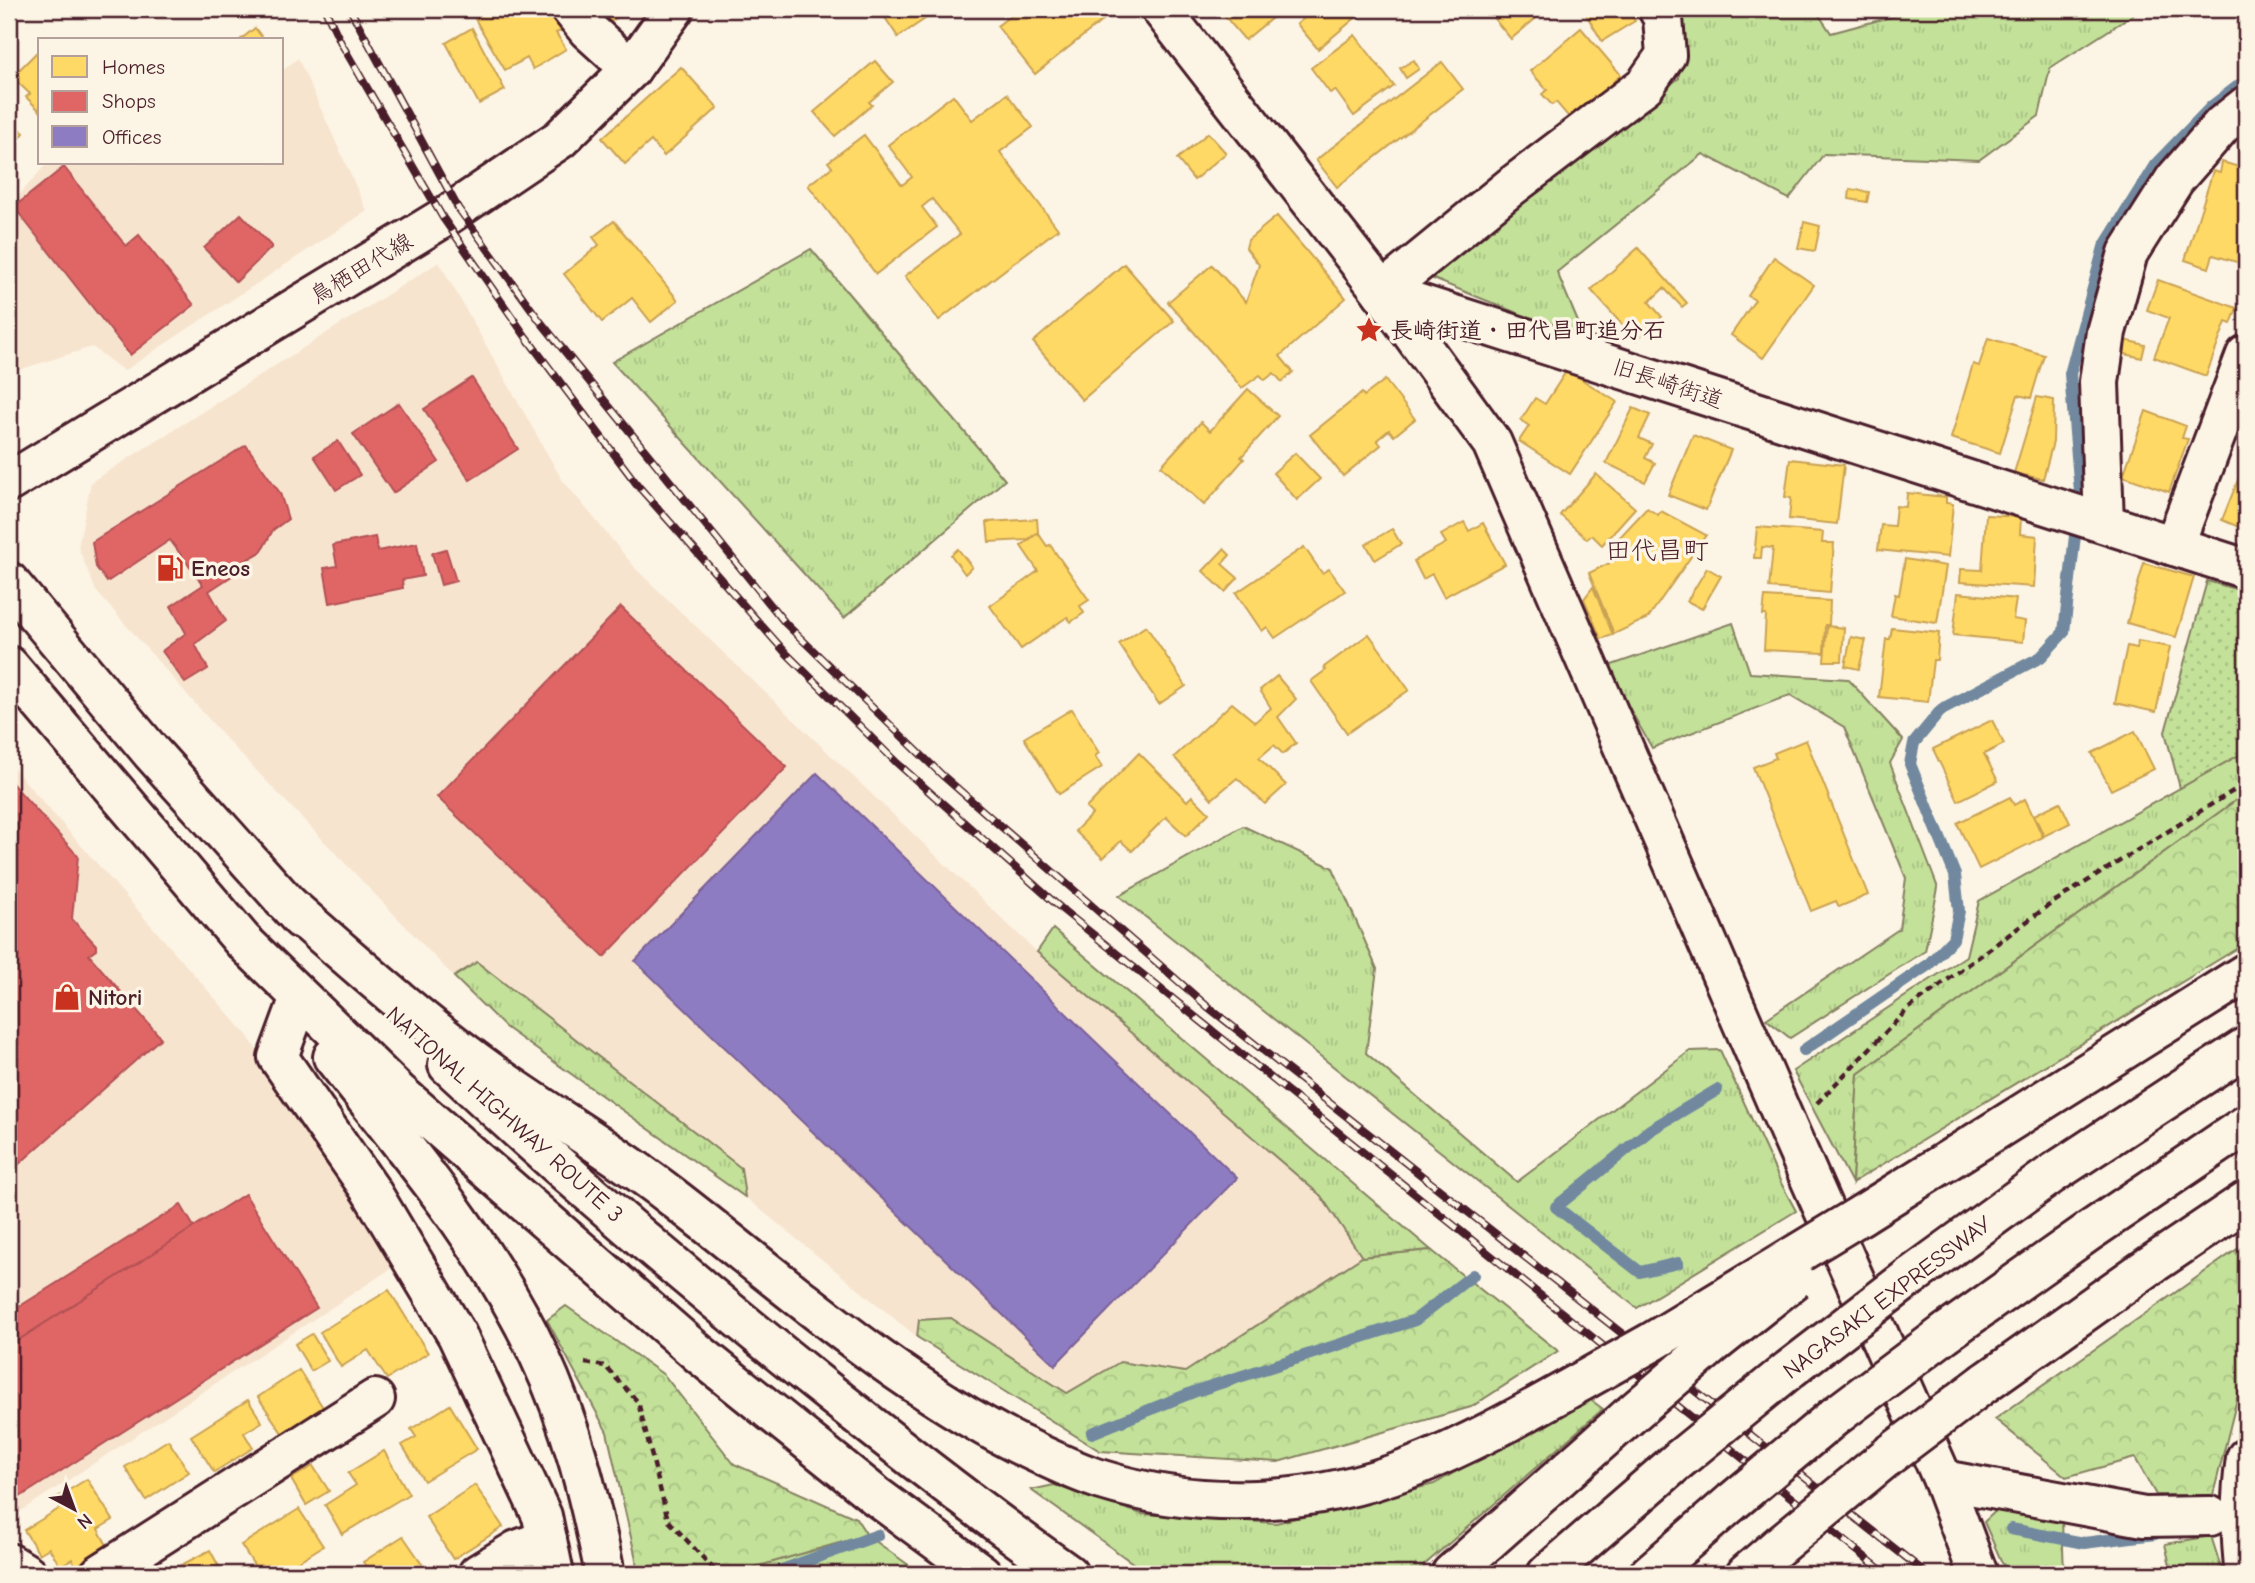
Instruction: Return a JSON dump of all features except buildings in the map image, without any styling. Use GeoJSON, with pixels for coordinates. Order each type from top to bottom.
{"type":"FeatureCollection","features":[{"type":"Feature","properties":{"kind":"main road"},"geometry":{"type":"LineString","coordinates":[[571,9],[588,30],[631,69]]}},
{"type":"Feature","properties":{"kind":"main road","name":"鳥栖田代線"},"geometry":{"type":"LineString","coordinates":[[9,482],[458,208],[560,139],[631,69],[674,9]]}},
{"type":"Feature","properties":{"kind":"main road"},"geometry":{"type":"LineString","coordinates":[[1161,9],[1382,292],[1492,443],[1943,1480],[1978,1574]]}},
{"type":"Feature","properties":{"kind":"main road"},"geometry":{"type":"LineString","coordinates":[[1382,292],[1512,186],[1645,85],[1666,55],[1663,18],[1658,9]]}},
{"type":"Feature","properties":{"kind":"main road"},"geometry":{"type":"LineString","coordinates":[[2246,106],[2222,125],[2175,178],[2128,253],[2106,332],[2099,382],[2104,523],[2246,569]]}},
{"type":"Feature","properties":{"kind":"main road","name":"旧長崎街道"},"geometry":{"type":"LineString","coordinates":[[1382,292],[2104,523]]}},
{"type":"Feature","properties":{"kind":"main road"},"geometry":{"type":"LineString","coordinates":[[2174,546],[2246,355]]}},
{"type":"Feature","properties":{"kind":"main road","name":"NATIONAL HIGHWAY ROUTE 3"},"geometry":{"type":"LineString","coordinates":[[9,582],[151,752],[284,900],[408,1029],[562,1171],[767,1343],[904,1452],[1068,1574]]}},
{"type":"Feature","properties":{"kind":"main road"},"geometry":{"type":"LineString","coordinates":[[9,666],[242,940],[451,1207],[505,1291],[539,1355],[568,1427],[590,1502],[604,1574]]}},
{"type":"Feature","properties":{"kind":"main road"},"geometry":{"type":"LineString","coordinates":[[284,900],[397,1001],[490,1072],[667,1192],[893,1369],[948,1405],[1052,1461],[1101,1480],[1151,1492],[1206,1500],[1269,1499],[1308,1495],[1357,1485],[1408,1469],[1487,1435],[1864,1220],[2246,973]]}},
{"type":"Feature","properties":{"kind":"main road"},"geometry":{"type":"LineString","coordinates":[[242,940],[398,1092],[698,1353],[876,1496],[982,1574]]}},
{"type":"Feature","properties":{"kind":"main road"},"geometry":{"type":"LineString","coordinates":[[296,1008],[278,1057],[371,1191],[457,1335],[542,1516],[550,1557],[517,1550],[478,1574]]}},
{"type":"Feature","properties":{"kind":"main road","name":"NAGASAKI EXPRESSWAY"},"geometry":{"type":"LineString","coordinates":[[1547,1574],[1681,1458],[1790,1369],[1910,1277],[2052,1174],[2246,1047]]}},
{"type":"Feature","properties":{"kind":"main road"},"geometry":{"type":"LineString","coordinates":[[1649,1574],[1834,1417],[1947,1332],[2246,1125]]}},
{"type":"Feature","properties":{"kind":"main road"},"geometry":{"type":"LineString","coordinates":[[1746,1574],[1888,1456],[1986,1382],[2246,1201]]}},
{"type":"Feature","properties":{"kind":"main road"},"geometry":{"type":"LineString","coordinates":[[1451,1574],[1627,1418],[1864,1220]]}},
{"type":"Feature","properties":{"kind":"main road"},"geometry":{"type":"LineString","coordinates":[[100,1574],[375,1399]]}},
{"type":"Feature","properties":{"kind":"main road"},"geometry":{"type":"LineString","coordinates":[[2245,1574],[2240,1537],[2241,1489],[2246,1458]]}},
{"type":"Feature","properties":{"kind":"main road"},"geometry":{"type":"LineString","coordinates":[[1943,1480],[2144,1517],[2210,1516]]}},
{"type":"Feature","properties":{"kind":"main road"},"geometry":{"type":"LineString","coordinates":[[9,1563],[27,1574]]}},
{"type":"Feature","properties":{"kind":"path"},"geometry":{"type":"LineString","coordinates":[[1789,1131],[1908,1009],[2052,903],[2246,783]]}},
{"type":"Feature","properties":{"kind":"path"},"geometry":{"type":"LineString","coordinates":[[582,1362],[605,1366],[638,1402],[668,1520],[718,1574]]}},
{"type":"Feature","properties":{"kind":"shaded area"},"geometry":{"type":"Polygon","coordinates":[[[298,58],[367,211],[124,371],[92,347],[9,373],[9,207],[46,164],[284,164],[284,69],[298,58]]]}},
{"type":"Feature","properties":{"kind":"shaded area"},"geometry":{"type":"Polygon","coordinates":[[[439,262],[561,478],[637,570],[1037,952],[1321,1196],[1362,1257],[1185,1372],[1120,1363],[1067,1393],[951,1318],[919,1320],[917,1337],[745,1197],[505,1027],[228,741],[96,591],[78,547],[91,482],[439,262]]]}},
{"type":"Feature","properties":{"kind":"shaded area"},"geometry":{"type":"Polygon","coordinates":[[[9,763],[248,1036],[395,1266],[9,1519],[9,763]]]}},
{"type":"Feature","properties":{"kind":"green space"},"geometry":{"type":"Polygon","coordinates":[[[1691,9],[1815,9],[1831,33],[1920,9],[2142,9],[2050,68],[2039,116],[1979,160],[1824,154],[1789,199],[1703,154],[1557,272],[1586,341],[1421,274],[1679,78],[1675,31],[1691,9]]]}},
{"type":"Feature","properties":{"kind":"green space"},"geometry":{"type":"Polygon","coordinates":[[[811,249],[1005,480],[844,618],[612,362],[811,249]]]}},
{"type":"Feature","properties":{"kind":"green space"},"geometry":{"type":"Polygon","coordinates":[[[2207,581],[2246,592],[2246,751],[2180,788],[2165,732],[2207,581]]]}},
{"type":"Feature","properties":{"kind":"green space"},"geometry":{"type":"Polygon","coordinates":[[[1733,623],[1750,673],[1848,679],[1903,740],[1890,763],[1938,888],[1925,951],[1790,1038],[1766,1019],[1899,929],[1906,878],[1844,727],[1790,695],[1652,748],[1606,667],[1733,623]]]}},
{"type":"Feature","properties":{"kind":"green space"},"geometry":{"type":"Polygon","coordinates":[[[2246,751],[2246,793],[1858,1074],[1852,1183],[1793,1071],[1966,956],[1979,901],[2246,751]]]}},
{"type":"Feature","properties":{"kind":"green space"},"geometry":{"type":"Polygon","coordinates":[[[2246,793],[2246,943],[1852,1183],[1858,1074],[2246,793]]]}},
{"type":"Feature","properties":{"kind":"green space"},"geometry":{"type":"Polygon","coordinates":[[[1243,826],[1333,868],[1377,969],[1366,1053],[1517,1182],[1690,1051],[1720,1050],[1796,1211],[1637,1308],[1119,896],[1243,826]]]}},
{"type":"Feature","properties":{"kind":"green space"},"geometry":{"type":"Polygon","coordinates":[[[1053,929],[1431,1250],[1362,1257],[1321,1196],[1037,952],[1053,929]]]}},
{"type":"Feature","properties":{"kind":"green space"},"geometry":{"type":"Polygon","coordinates":[[[477,962],[741,1168],[745,1197],[505,1027],[454,977],[477,962]]]}},
{"type":"Feature","properties":{"kind":"green space"},"geometry":{"type":"Polygon","coordinates":[[[2246,1243],[2246,1377],[2240,1387],[2213,1495],[2156,1495],[2135,1458],[2066,1477],[1995,1419],[2246,1243]]]}},
{"type":"Feature","properties":{"kind":"green space"},"geometry":{"type":"Polygon","coordinates":[[[1431,1250],[1558,1351],[1471,1407],[1278,1462],[1100,1451],[917,1337],[919,1320],[951,1318],[1067,1393],[1120,1362],[1185,1372],[1362,1257],[1431,1250]]]}},
{"type":"Feature","properties":{"kind":"green space"},"geometry":{"type":"Polygon","coordinates":[[[566,1306],[664,1375],[734,1464],[856,1518],[867,1535],[755,1567],[750,1574],[637,1574],[636,1559],[607,1432],[547,1320],[566,1306]]]}},
{"type":"Feature","properties":{"kind":"green space"},"geometry":{"type":"Polygon","coordinates":[[[1587,1397],[1603,1409],[1414,1574],[1148,1574],[1031,1490],[1054,1485],[1142,1514],[1276,1523],[1434,1484],[1587,1397]]]}},
{"type":"Feature","properties":{"kind":"green space"},"geometry":{"type":"Polygon","coordinates":[[[2003,1504],[2062,1520],[2064,1574],[2007,1574],[1984,1522],[2003,1504]]]}},
{"type":"Feature","properties":{"kind":"green space"},"geometry":{"type":"Polygon","coordinates":[[[867,1535],[921,1574],[750,1574],[755,1567],[867,1535]]]}},
{"type":"Feature","properties":{"kind":"green space"},"geometry":{"type":"Polygon","coordinates":[[[2211,1536],[2223,1574],[2172,1574],[2165,1544],[2211,1536]]]}},
{"type":"Feature","properties":{"kind":"waterway"},"geometry":{"type":"LineString","coordinates":[[1804,1050],[1928,965],[1953,939],[1959,911],[1955,875],[1910,764],[1914,743],[1942,709],[2041,657],[2064,632],[2080,492],[2070,374],[2104,247],[2155,165],[2212,106],[2246,80]]}},
{"type":"Feature","properties":{"kind":"waterway"},"geometry":{"type":"LineString","coordinates":[[1678,1263],[1640,1272],[1556,1207],[1650,1130],[1717,1090]]}},
{"type":"Feature","properties":{"kind":"waterway"},"geometry":{"type":"LineString","coordinates":[[1092,1433],[1196,1391],[1415,1320],[1473,1275]]}},
{"type":"Feature","properties":{"kind":"waterway"},"geometry":{"type":"LineString","coordinates":[[2011,1529],[2084,1543],[2155,1534]]}},
{"type":"Feature","properties":{"kind":"waterway"},"geometry":{"type":"LineString","coordinates":[[771,1574],[878,1535]]}},
{"type":"Feature","properties":{"kind":"railway"},"geometry":{"type":"LineString","coordinates":[[325,9],[341,43],[443,218],[526,337],[639,487],[785,652],[897,763],[1064,911],[1886,1574]]}},
{"type":"Feature","properties":{"kind":"railway"},"geometry":{"type":"LineString","coordinates":[[350,9],[458,208],[540,321],[786,624],[942,775],[1208,1007],[1927,1574]]}},
{"type":"Feature","properties":{"kind":"place","name":"長崎街道・田代昌町追分石"},"geometry":{"type":"Point","coordinates":[1369,330]}},
{"type":"Feature","properties":{"kind":"place","name":"Eneos"},"geometry":{"type":"Point","coordinates":[170,568]}},
{"type":"Feature","properties":{"kind":"place","name":"Nitori"},"geometry":{"type":"Point","coordinates":[67,997]}},
{"type":"Feature","properties":{"kind":"district","name":"田代昌町"},"geometry":{"type":"Point","coordinates":[1657,550]}}]}
